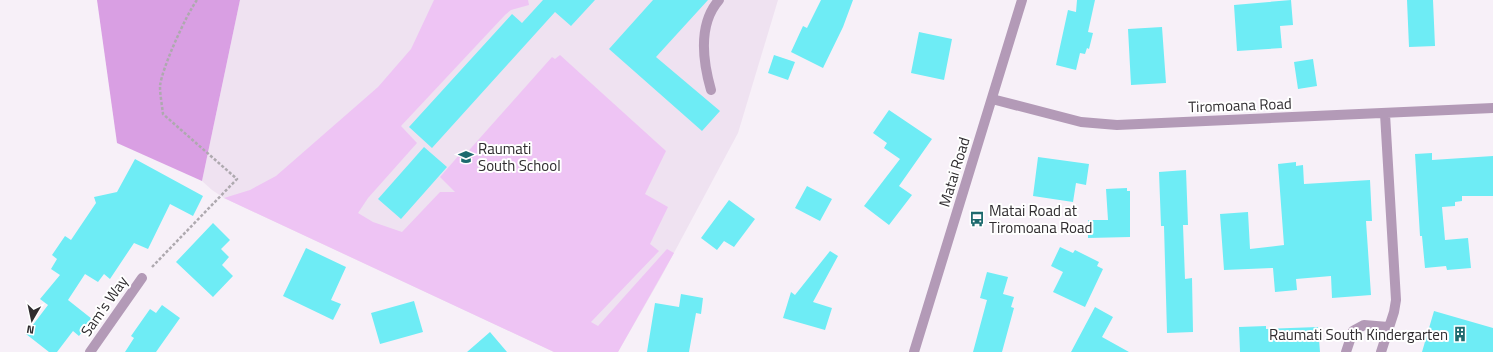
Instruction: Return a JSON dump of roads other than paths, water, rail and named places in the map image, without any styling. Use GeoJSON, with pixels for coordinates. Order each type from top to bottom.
{"type":"FeatureCollection","features":[{"type":"Feature","properties":{"kind":"street"},"geometry":{"type":"LineString","coordinates":[[711,90],[704,54],[705,32],[714,6],[719,0]]}},
{"type":"Feature","properties":{"kind":"street","name":"Matai Road"},"geometry":{"type":"LineString","coordinates":[[914,352],[1022,0]]}},
{"type":"Feature","properties":{"kind":"street","name":"Tiromoana Road"},"geometry":{"type":"LineString","coordinates":[[992,99],[1081,122],[1117,125],[1493,108]]}},
{"type":"Feature","properties":{"kind":"street"},"geometry":{"type":"LineString","coordinates":[[1381,352],[1394,312],[1396,300],[1385,114]]}},
{"type":"Feature","properties":{"kind":"street","name":"Sam's Way"},"geometry":{"type":"LineString","coordinates":[[90,352],[142,278]]}},
{"type":"Feature","properties":{"kind":"street"},"geometry":{"type":"LineString","coordinates":[[1346,352],[1353,332],[1364,325],[1388,327]]}},
{"type":"Feature","properties":{"kind":"place","name":"Raumati South School"},"geometry":{"type":"Point","coordinates":[466,157]}},
{"type":"Feature","properties":{"kind":"place","name":"Matai Road at Tiromoana Road"},"geometry":{"type":"Point","coordinates":[977,219]}},
{"type":"Feature","properties":{"kind":"place","name":"Raumati South Kindergarten"},"geometry":{"type":"Point","coordinates":[1460,334]}}]}
